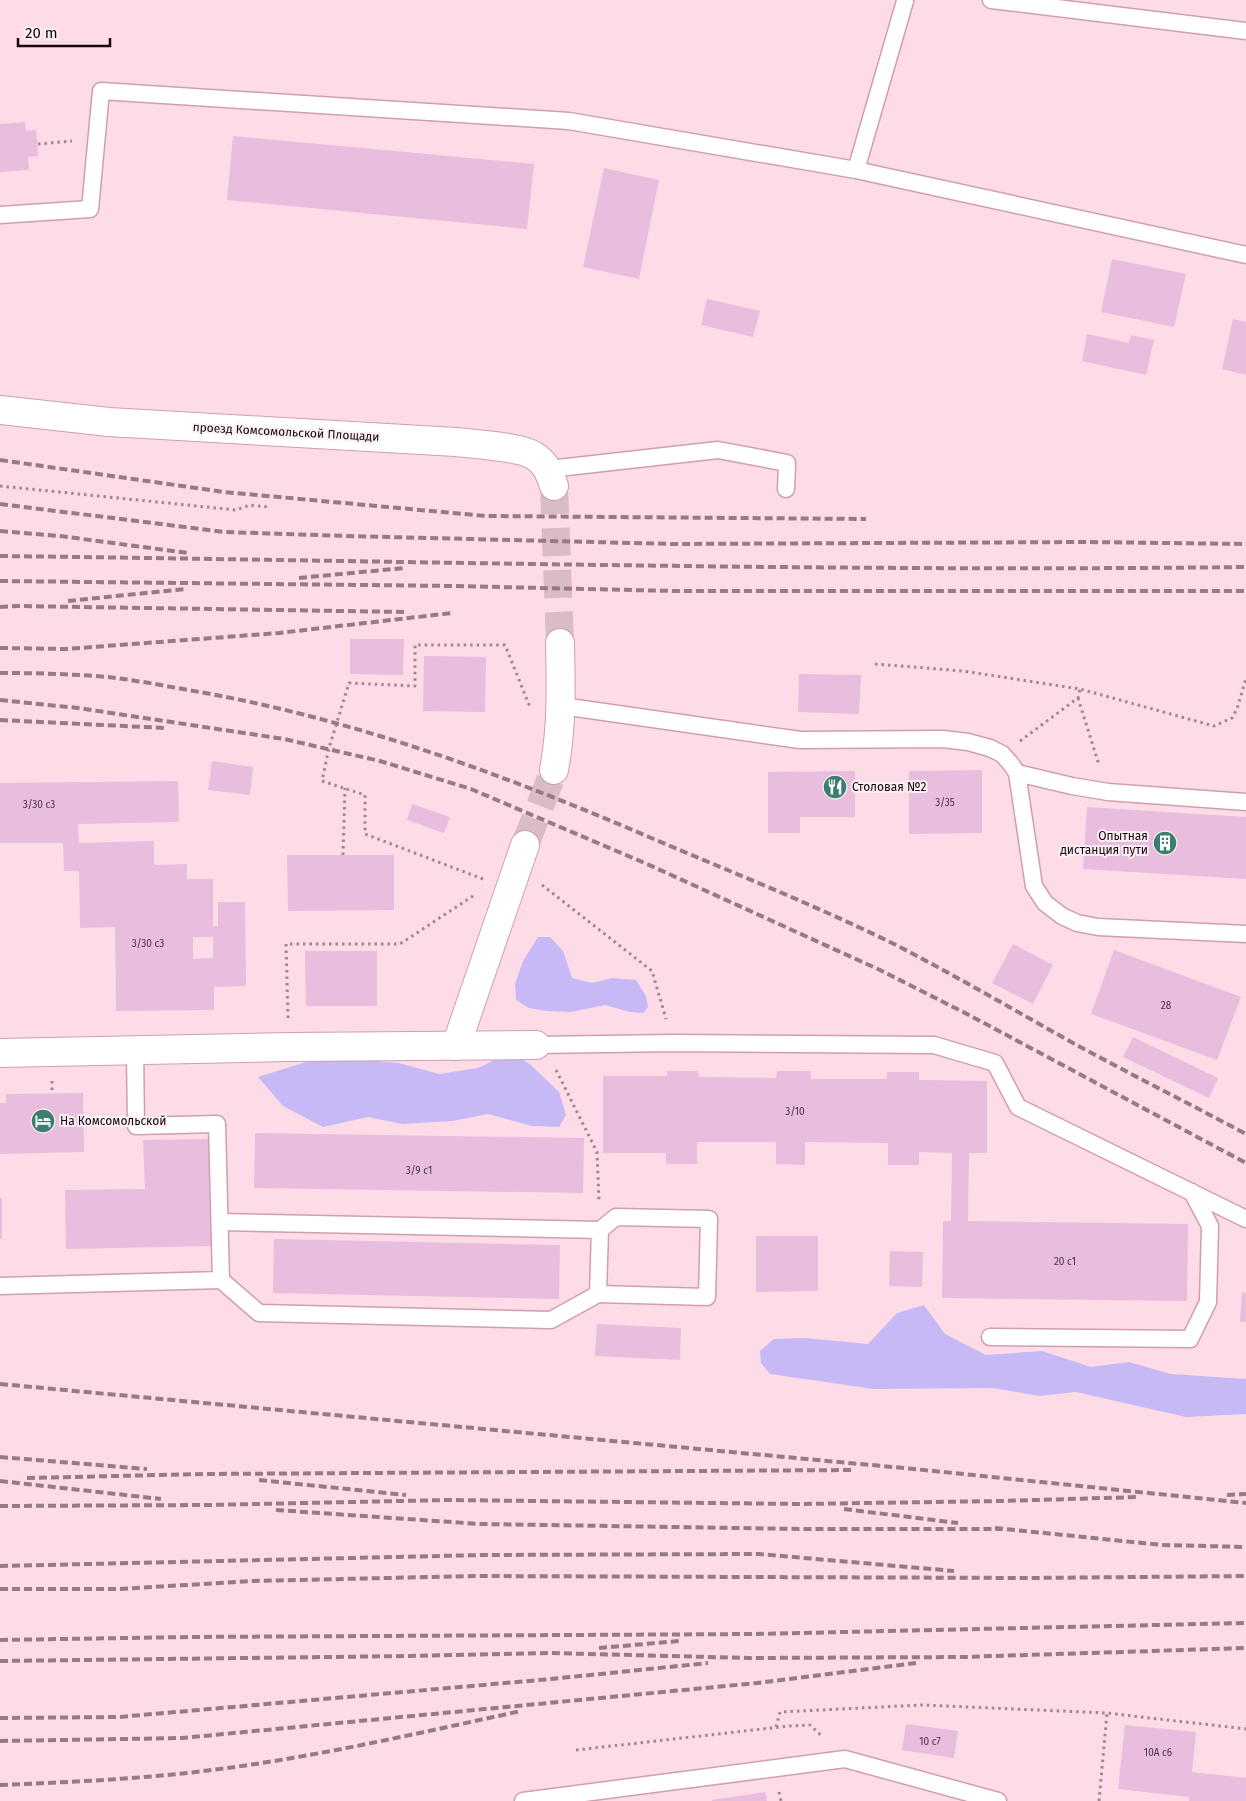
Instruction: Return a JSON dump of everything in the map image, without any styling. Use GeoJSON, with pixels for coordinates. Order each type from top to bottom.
{"type":"FeatureCollection","features":[{"type":"Feature","properties":{"kind":"street","name":"проезд Комсомольской Площади"},"geometry":{"type":"LineString","coordinates":[[0,410],[109,422],[456,442],[508,448],[532,454],[552,478]]}},
{"type":"Feature","properties":{"kind":"street"},"geometry":{"type":"LineString","coordinates":[[554,770],[560,739],[562,706],[560,643]]}},
{"type":"Feature","properties":{"kind":"street"},"geometry":{"type":"LineString","coordinates":[[456,1046],[525,845]]}},
{"type":"Feature","properties":{"kind":"street"},"geometry":{"type":"LineString","coordinates":[[0,1053],[289,1047],[540,1045]]}},
{"type":"Feature","properties":{"kind":"lane"},"geometry":{"type":"LineString","coordinates":[[856,170],[904,0],[911,0]]}},
{"type":"Feature","properties":{"kind":"lane"},"geometry":{"type":"LineString","coordinates":[[990,0],[1246,31]]}},
{"type":"Feature","properties":{"kind":"lane"},"geometry":{"type":"LineString","coordinates":[[0,215],[90,209],[101,91],[569,122],[856,170],[1246,255]]}},
{"type":"Feature","properties":{"kind":"lane"},"geometry":{"type":"LineString","coordinates":[[552,478],[718,450],[787,464],[786,489]]}},
{"type":"Feature","properties":{"kind":"lane"},"geometry":{"type":"LineString","coordinates":[[562,706],[800,740],[943,739],[968,742],[990,748],[1002,754],[1017,773],[1034,886],[1046,903],[1062,916],[1077,923],[1098,927],[1246,934]]}},
{"type":"Feature","properties":{"kind":"lane"},"geometry":{"type":"LineString","coordinates":[[1017,773],[1108,792],[1246,802]]}},
{"type":"Feature","properties":{"kind":"lane"},"geometry":{"type":"LineString","coordinates":[[540,1045],[673,1043],[934,1045],[995,1063],[1018,1107],[1246,1219]]}},
{"type":"Feature","properties":{"kind":"lane"},"geometry":{"type":"LineString","coordinates":[[134,1051],[136,1126],[217,1124],[221,1280]]}},
{"type":"Feature","properties":{"kind":"lane"},"geometry":{"type":"LineString","coordinates":[[990,1337],[1190,1338],[1208,1302],[1210,1226],[1192,1192]]}},
{"type":"Feature","properties":{"kind":"lane"},"geometry":{"type":"LineString","coordinates":[[0,1286],[221,1280],[259,1313],[550,1320],[598,1294],[707,1297],[709,1219],[616,1217],[600,1230],[220,1222]]}},
{"type":"Feature","properties":{"kind":"lane"},"geometry":{"type":"LineString","coordinates":[[598,1294],[600,1230]]}},
{"type":"Feature","properties":{"kind":"lane"},"geometry":{"type":"LineString","coordinates":[[523,1801],[845,1759],[998,1801]]}},
{"type":"Feature","properties":{"kind":"path"},"geometry":{"type":"LineString","coordinates":[[38,144],[96,139]]}},
{"type":"Feature","properties":{"kind":"path"},"geometry":{"type":"LineString","coordinates":[[0,486],[236,510],[250,505],[268,507]]}},
{"type":"Feature","properties":{"kind":"path"},"geometry":{"type":"LineString","coordinates":[[484,879],[365,834],[365,795],[322,780],[329,748],[349,683],[415,686],[415,646],[505,645],[540,734],[560,739]]}},
{"type":"Feature","properties":{"kind":"path"},"geometry":{"type":"LineString","coordinates":[[875,664],[963,671],[1080,689],[1214,726],[1232,718],[1237,709],[1246,678]]}},
{"type":"Feature","properties":{"kind":"path"},"geometry":{"type":"LineString","coordinates":[[1080,689],[1078,698],[1108,792]]}},
{"type":"Feature","properties":{"kind":"path"},"geometry":{"type":"LineString","coordinates":[[1002,754],[1078,698]]}},
{"type":"Feature","properties":{"kind":"path"},"geometry":{"type":"LineString","coordinates":[[344,788],[344,855]]}},
{"type":"Feature","properties":{"kind":"path"},"geometry":{"type":"LineString","coordinates":[[540,1045],[597,1152],[600,1230]]}},
{"type":"Feature","properties":{"kind":"path"},"geometry":{"type":"LineString","coordinates":[[52,1085],[52,1093]]}},
{"type":"Feature","properties":{"kind":"path"},"geometry":{"type":"LineString","coordinates":[[776,1727],[780,1712],[913,1706],[1107,1714],[1246,1729]]}},
{"type":"Feature","properties":{"kind":"path"},"geometry":{"type":"LineString","coordinates":[[1099,1801],[1107,1714]]}},
{"type":"Feature","properties":{"kind":"path"},"geometry":{"type":"LineString","coordinates":[[576,1750],[776,1727],[810,1725],[845,1759]]}},
{"type":"Feature","properties":{"kind":"shaded area"},"geometry":{"type":"Polygon","coordinates":[[[538,937],[550,937],[563,951],[572,978],[592,983],[612,978],[636,980],[646,996],[648,1007],[643,1013],[630,1012],[605,1005],[571,1012],[547,1011],[529,1008],[516,1000],[515,984],[523,961],[538,937]]]}},
{"type":"Feature","properties":{"kind":"shaded area"},"geometry":{"type":"Polygon","coordinates":[[[510,1052],[531,1065],[559,1092],[566,1115],[559,1127],[532,1126],[488,1114],[452,1121],[402,1124],[368,1117],[323,1127],[283,1106],[258,1077],[306,1062],[351,1059],[399,1063],[439,1074],[478,1068],[510,1052]]]}},
{"type":"Feature","properties":{"kind":"shaded area"},"geometry":{"type":"Polygon","coordinates":[[[924,1305],[945,1334],[986,1355],[1042,1351],[1091,1367],[1129,1362],[1171,1374],[1246,1379],[1246,1414],[1186,1417],[1076,1392],[1039,1396],[993,1388],[874,1389],[770,1374],[761,1363],[760,1351],[774,1339],[805,1338],[868,1344],[897,1313],[924,1305]]]}},
{"type":"Feature","properties":{"kind":"building"},"geometry":{"type":"Polygon","coordinates":[[[25,122],[26,131],[36,130],[38,156],[28,157],[29,170],[0,172],[0,124],[25,122]]]}},
{"type":"Feature","properties":{"kind":"building"},"geometry":{"type":"Polygon","coordinates":[[[233,136],[534,164],[527,229],[227,200],[233,136]]]}},
{"type":"Feature","properties":{"kind":"building"},"geometry":{"type":"Polygon","coordinates":[[[604,168],[659,180],[639,279],[583,267],[604,168]]]}},
{"type":"Feature","properties":{"kind":"building"},"geometry":{"type":"Polygon","coordinates":[[[1112,259],[1186,274],[1174,327],[1101,312],[1112,259]]]}},
{"type":"Feature","properties":{"kind":"building"},"geometry":{"type":"Polygon","coordinates":[[[707,299],[760,311],[753,337],[701,325],[707,299]]]}},
{"type":"Feature","properties":{"kind":"building"},"geometry":{"type":"Polygon","coordinates":[[[1233,319],[1246,322],[1246,375],[1222,369],[1233,319]]]}},
{"type":"Feature","properties":{"kind":"building"},"geometry":{"type":"Polygon","coordinates":[[[1087,334],[1129,343],[1131,335],[1154,340],[1146,375],[1082,361],[1087,334]]]}},
{"type":"Feature","properties":{"kind":"building"},"geometry":{"type":"Polygon","coordinates":[[[350,639],[404,639],[403,675],[350,674],[350,639]]]}},
{"type":"Feature","properties":{"kind":"building"},"geometry":{"type":"Polygon","coordinates":[[[424,656],[486,657],[485,712],[423,711],[424,656]]]}},
{"type":"Feature","properties":{"kind":"building"},"geometry":{"type":"Polygon","coordinates":[[[799,674],[861,675],[859,714],[798,712],[799,674]]]}},
{"type":"Feature","properties":{"kind":"building"},"geometry":{"type":"Polygon","coordinates":[[[212,761],[253,767],[250,795],[208,790],[212,761]]]}},
{"type":"Feature","properties":{"kind":"building"},"geometry":{"type":"Polygon","coordinates":[[[982,770],[982,833],[909,834],[909,771],[982,770]]]}},
{"type":"Feature","properties":{"kind":"building"},"geometry":{"type":"Polygon","coordinates":[[[855,771],[855,817],[800,817],[800,833],[768,833],[768,772],[855,771]]]}},
{"type":"Feature","properties":{"kind":"building"},"geometry":{"type":"Polygon","coordinates":[[[178,781],[179,822],[78,824],[79,843],[154,841],[154,865],[187,864],[187,879],[213,879],[213,926],[218,926],[218,902],[245,902],[246,986],[214,987],[214,1010],[116,1011],[115,927],[80,928],[79,871],[64,871],[63,843],[0,843],[0,783],[178,781]],[[193,937],[193,959],[213,958],[213,937],[193,937]]]}},
{"type":"Feature","properties":{"kind":"building"},"geometry":{"type":"Polygon","coordinates":[[[412,804],[450,817],[444,833],[407,820],[412,804]]]}},
{"type":"Feature","properties":{"kind":"building","name":"Опытная дистанция пути"},"geometry":{"type":"Polygon","coordinates":[[[1087,807],[1246,817],[1246,879],[1083,869],[1087,807]]]}},
{"type":"Feature","properties":{"kind":"building"},"geometry":{"type":"Polygon","coordinates":[[[287,855],[394,855],[394,910],[288,911],[287,855]]]}},
{"type":"Feature","properties":{"kind":"building"},"geometry":{"type":"Polygon","coordinates":[[[1013,944],[1053,965],[1033,1004],[992,983],[1013,944]]]}},
{"type":"Feature","properties":{"kind":"building"},"geometry":{"type":"Polygon","coordinates":[[[1114,950],[1241,997],[1217,1060],[1091,1014],[1114,950]]]}},
{"type":"Feature","properties":{"kind":"building"},"geometry":{"type":"Polygon","coordinates":[[[305,951],[377,951],[377,1006],[306,1006],[305,951]]]}},
{"type":"Feature","properties":{"kind":"building"},"geometry":{"type":"Polygon","coordinates":[[[1133,1037],[1218,1078],[1209,1098],[1123,1057],[1133,1037]]]}},
{"type":"Feature","properties":{"kind":"building"},"geometry":{"type":"Polygon","coordinates":[[[667,1071],[698,1071],[699,1077],[776,1078],[777,1071],[811,1071],[811,1079],[887,1079],[887,1072],[919,1072],[919,1080],[987,1081],[987,1153],[969,1153],[968,1221],[1188,1224],[1187,1301],[942,1298],[943,1221],[951,1221],[952,1153],[919,1152],[919,1165],[888,1165],[888,1143],[805,1142],[805,1165],[776,1164],[776,1142],[697,1142],[697,1164],[666,1164],[666,1153],[603,1153],[603,1076],[667,1076],[667,1071]]]}},
{"type":"Feature","properties":{"kind":"building"},"geometry":{"type":"Polygon","coordinates":[[[83,1093],[84,1152],[0,1154],[0,1103],[6,1103],[6,1094],[83,1093]]]}},
{"type":"Feature","properties":{"kind":"building"},"geometry":{"type":"Polygon","coordinates":[[[255,1133],[584,1138],[583,1193],[254,1188],[255,1133]]]}},
{"type":"Feature","properties":{"kind":"building"},"geometry":{"type":"Polygon","coordinates":[[[211,1139],[213,1246],[66,1249],[65,1190],[145,1189],[143,1140],[211,1139]]]}},
{"type":"Feature","properties":{"kind":"building"},"geometry":{"type":"Polygon","coordinates":[[[0,1198],[2,1198],[2,1239],[0,1239],[0,1198]]]}},
{"type":"Feature","properties":{"kind":"building"},"geometry":{"type":"Polygon","coordinates":[[[756,1236],[818,1236],[818,1291],[756,1292],[756,1236]]]}},
{"type":"Feature","properties":{"kind":"building"},"geometry":{"type":"Polygon","coordinates":[[[274,1239],[560,1245],[559,1299],[273,1293],[274,1239]]]}},
{"type":"Feature","properties":{"kind":"building"},"geometry":{"type":"Polygon","coordinates":[[[890,1251],[923,1252],[922,1287],[889,1286],[890,1251]]]}},
{"type":"Feature","properties":{"kind":"building"},"geometry":{"type":"Polygon","coordinates":[[[1242,1292],[1246,1293],[1246,1322],[1240,1322],[1242,1292]]]}},
{"type":"Feature","properties":{"kind":"building"},"geometry":{"type":"Polygon","coordinates":[[[597,1324],[681,1328],[680,1360],[595,1356],[597,1324]]]}},
{"type":"Feature","properties":{"kind":"building"},"geometry":{"type":"Polygon","coordinates":[[[906,1724],[958,1731],[954,1758],[902,1750],[906,1724]]]}},
{"type":"Feature","properties":{"kind":"building"},"geometry":{"type":"Polygon","coordinates":[[[1125,1725],[1196,1732],[1192,1772],[1246,1778],[1246,1801],[1189,1801],[1189,1797],[1118,1789],[1125,1725]]]}},
{"type":"Feature","properties":{"kind":"building"},"geometry":{"type":"Polygon","coordinates":[[[765,1792],[767,1801],[712,1801],[712,1800],[765,1792]]]}},
{"type":"Feature","properties":{"kind":"tunnel"},"geometry":{"type":"LineString","coordinates":[[554,486],[560,643]]}},
{"type":"Feature","properties":{"kind":"tunnel"},"geometry":{"type":"LineString","coordinates":[[525,845],[554,770]]}},
{"type":"Feature","properties":{"kind":"railway"},"geometry":{"type":"LineString","coordinates":[[0,460],[224,492],[486,516],[866,519]]}},
{"type":"Feature","properties":{"kind":"railway"},"geometry":{"type":"LineString","coordinates":[[0,504],[225,532],[347,536],[674,544],[1085,542],[1246,544]]}},
{"type":"Feature","properties":{"kind":"railway"},"geometry":{"type":"LineString","coordinates":[[0,531],[60,536],[188,553]]}},
{"type":"Feature","properties":{"kind":"railway"},"geometry":{"type":"LineString","coordinates":[[0,556],[779,567],[1246,567]]}},
{"type":"Feature","properties":{"kind":"railway"},"geometry":{"type":"LineString","coordinates":[[299,578],[404,568]]}},
{"type":"Feature","properties":{"kind":"railway"},"geometry":{"type":"LineString","coordinates":[[0,581],[454,586],[674,591],[1246,591]]}},
{"type":"Feature","properties":{"kind":"railway"},"geometry":{"type":"LineString","coordinates":[[68,601],[185,589]]}},
{"type":"Feature","properties":{"kind":"railway"},"geometry":{"type":"LineString","coordinates":[[0,607],[407,612]]}},
{"type":"Feature","properties":{"kind":"railway"},"geometry":{"type":"LineString","coordinates":[[0,648],[66,649],[279,633],[452,613]]}},
{"type":"Feature","properties":{"kind":"railway"},"geometry":{"type":"LineString","coordinates":[[0,673],[108,677],[158,684],[248,701],[307,715],[480,769],[593,813],[865,930],[1246,1134]]}},
{"type":"Feature","properties":{"kind":"railway"},"geometry":{"type":"LineString","coordinates":[[0,700],[78,708],[284,739],[380,761],[471,789],[647,864],[880,970],[969,1015],[1246,1163]]}},
{"type":"Feature","properties":{"kind":"railway"},"geometry":{"type":"LineString","coordinates":[[0,720],[165,728]]}},
{"type":"Feature","properties":{"kind":"railway"},"geometry":{"type":"LineString","coordinates":[[0,1384],[914,1469],[1246,1503]]}},
{"type":"Feature","properties":{"kind":"railway"},"geometry":{"type":"LineString","coordinates":[[0,1457],[147,1469]]}},
{"type":"Feature","properties":{"kind":"railway"},"geometry":{"type":"LineString","coordinates":[[27,1478],[204,1474],[852,1470]]}},
{"type":"Feature","properties":{"kind":"railway"},"geometry":{"type":"LineString","coordinates":[[259,1480],[406,1495]]}},
{"type":"Feature","properties":{"kind":"railway"},"geometry":{"type":"LineString","coordinates":[[0,1481],[161,1499]]}},
{"type":"Feature","properties":{"kind":"railway"},"geometry":{"type":"LineString","coordinates":[[1227,1495],[1246,1494]]}},
{"type":"Feature","properties":{"kind":"railway"},"geometry":{"type":"LineString","coordinates":[[0,1506],[208,1505],[448,1500],[799,1504],[1137,1497]]}},
{"type":"Feature","properties":{"kind":"railway"},"geometry":{"type":"LineString","coordinates":[[844,1509],[958,1523]]}},
{"type":"Feature","properties":{"kind":"railway"},"geometry":{"type":"LineString","coordinates":[[276,1510],[480,1524],[800,1529],[1002,1529]]}},
{"type":"Feature","properties":{"kind":"railway"},"geometry":{"type":"LineString","coordinates":[[995,1528],[1162,1545],[1246,1547]]}},
{"type":"Feature","properties":{"kind":"railway"},"geometry":{"type":"LineString","coordinates":[[0,1566],[482,1555],[759,1554],[954,1571]]}},
{"type":"Feature","properties":{"kind":"railway"},"geometry":{"type":"LineString","coordinates":[[0,1589],[119,1589],[253,1581],[475,1576],[1030,1578],[1246,1576]]}},
{"type":"Feature","properties":{"kind":"railway"},"geometry":{"type":"LineString","coordinates":[[0,1640],[188,1637],[755,1634],[1246,1623]]}},
{"type":"Feature","properties":{"kind":"railway"},"geometry":{"type":"LineString","coordinates":[[599,1648],[679,1641]]}},
{"type":"Feature","properties":{"kind":"railway"},"geometry":{"type":"LineString","coordinates":[[0,1661],[549,1653],[749,1658],[964,1657],[1246,1648]]}},
{"type":"Feature","properties":{"kind":"railway"},"geometry":{"type":"LineString","coordinates":[[0,1718],[119,1717],[551,1679],[708,1663]]}},
{"type":"Feature","properties":{"kind":"railway"},"geometry":{"type":"LineString","coordinates":[[0,1741],[182,1738],[757,1683],[916,1663]]}},
{"type":"Feature","properties":{"kind":"railway"},"geometry":{"type":"LineString","coordinates":[[0,1785],[133,1778],[251,1765],[367,1744],[521,1711]]}},
{"type":"Feature","properties":{"kind":"place","name":"Столовая №2"},"geometry":{"type":"Point","coordinates":[835,787]}},
{"type":"Feature","properties":{"kind":"place","name":"Опытная дистанция пути"},"geometry":{"type":"Point","coordinates":[1165,843]}},
{"type":"Feature","properties":{"kind":"place","name":"На Комсомольской"},"geometry":{"type":"Point","coordinates":[43,1121]}}]}
